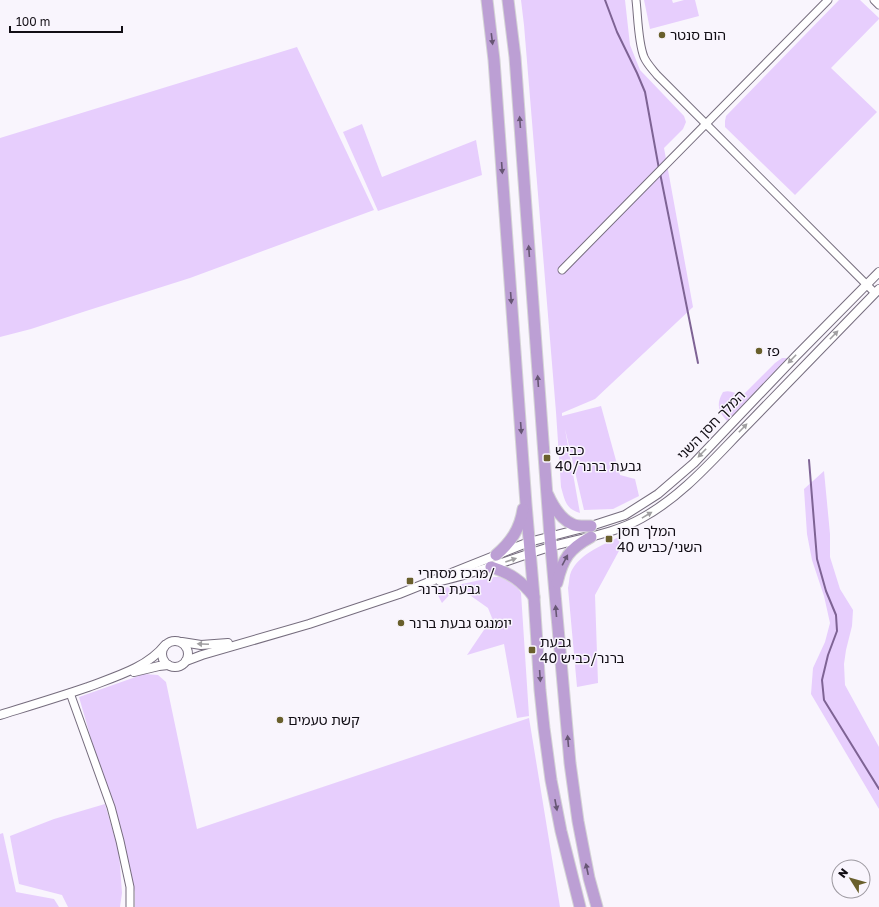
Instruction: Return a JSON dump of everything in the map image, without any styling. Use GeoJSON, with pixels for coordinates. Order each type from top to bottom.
{"type":"FeatureCollection","features":[{"type":"Feature","properties":{"kind":"highway"},"geometry":{"type":"LineString","coordinates":[[487,0],[494,60],[525,493],[543,713],[551,780],[561,831],[580,907]]}},
{"type":"Feature","properties":{"kind":"highway"},"geometry":{"type":"LineString","coordinates":[[508,0],[515,58],[550,542],[570,763],[578,821],[589,878],[597,907]]}},
{"type":"Feature","properties":{"kind":"highway"},"geometry":{"type":"LineString","coordinates":[[546,490],[560,515],[572,524],[591,531],[564,560],[556,584],[555,595]]}},
{"type":"Feature","properties":{"kind":"highway"},"geometry":{"type":"LineString","coordinates":[[496,555],[507,545],[515,533],[523,514],[525,493]]}},
{"type":"Feature","properties":{"kind":"highway"},"geometry":{"type":"LineString","coordinates":[[491,567],[515,577],[534,597]]}},
{"type":"Feature","properties":{"kind":"street"},"geometry":{"type":"LineString","coordinates":[[636,0],[641,47],[650,67],[867,284],[877,291]]}},
{"type":"Feature","properties":{"kind":"street"},"geometry":{"type":"LineString","coordinates":[[562,270],[828,0]]}},
{"type":"Feature","properties":{"kind":"street"},"geometry":{"type":"LineString","coordinates":[[874,0],[879,5]]}},
{"type":"Feature","properties":{"kind":"street","name":"המלך חסן השני"},"geometry":{"type":"LineString","coordinates":[[591,531],[626,515],[672,483],[694,463],[879,272]]}},
{"type":"Feature","properties":{"kind":"street","name":"המלך חסן השני"},"geometry":{"type":"LineString","coordinates":[[530,547],[591,531],[623,527],[664,505],[698,475],[877,291]]}},
{"type":"Feature","properties":{"kind":"street"},"geometry":{"type":"LineString","coordinates":[[186,661],[254,639],[309,624],[420,586],[496,555],[530,547]]}},
{"type":"Feature","properties":{"kind":"street"},"geometry":{"type":"LineString","coordinates":[[420,586],[451,579],[491,567],[530,547]]}},
{"type":"Feature","properties":{"kind":"street"},"geometry":{"type":"LineString","coordinates":[[108,680],[149,660],[165,645],[172,641],[210,645],[254,639]]}},
{"type":"Feature","properties":{"kind":"street"},"geometry":{"type":"LineString","coordinates":[[165,645],[162,656],[165,663],[176,668],[180,667],[186,661],[189,654],[186,646],[180,641]]}},
{"type":"Feature","properties":{"kind":"street"},"geometry":{"type":"LineString","coordinates":[[0,715],[108,680],[168,665]]}},
{"type":"Feature","properties":{"kind":"street"},"geometry":{"type":"LineString","coordinates":[[70,693],[111,807],[130,887],[130,907]]}},
{"type":"Feature","properties":{"kind":"shaded area"},"geometry":{"type":"Polygon","coordinates":[[[521,0],[625,0],[630,45],[640,70],[684,116],[686,122],[683,129],[664,148],[693,307],[595,399],[562,413],[562,416],[601,406],[620,475],[635,479],[639,496],[613,509],[584,510],[565,429],[580,513],[569,507],[561,487],[521,0]]]}},
{"type":"Feature","properties":{"kind":"shaded area"},"geometry":{"type":"Polygon","coordinates":[[[644,0],[672,0],[673,3],[684,0],[695,0],[699,16],[650,29],[644,0]]]}},
{"type":"Feature","properties":{"kind":"shaded area"},"geometry":{"type":"Polygon","coordinates":[[[839,0],[860,0],[879,18],[831,68],[877,112],[795,195],[725,127],[726,116],[839,0]]]}},
{"type":"Feature","properties":{"kind":"shaded area"},"geometry":{"type":"Polygon","coordinates":[[[297,47],[374,210],[190,278],[31,329],[0,337],[0,138],[297,47]]]}},
{"type":"Feature","properties":{"kind":"shaded area"},"geometry":{"type":"Polygon","coordinates":[[[362,124],[382,177],[476,140],[482,175],[378,211],[343,132],[362,124]]]}},
{"type":"Feature","properties":{"kind":"shaded area"},"geometry":{"type":"Polygon","coordinates":[[[782,358],[788,358],[727,421],[719,407],[719,400],[723,392],[729,391],[744,394],[782,358]]]}},
{"type":"Feature","properties":{"kind":"shaded area"},"geometry":{"type":"Polygon","coordinates":[[[824,471],[830,534],[830,557],[840,589],[853,610],[852,626],[844,664],[845,685],[879,747],[879,809],[811,694],[813,668],[825,642],[830,623],[824,596],[812,560],[807,534],[804,489],[824,471]]]}},
{"type":"Feature","properties":{"kind":"shaded area"},"geometry":{"type":"Polygon","coordinates":[[[619,537],[620,549],[595,595],[598,683],[577,687],[568,588],[570,575],[573,568],[584,556],[598,547],[619,537]]]}},
{"type":"Feature","properties":{"kind":"shaded area"},"geometry":{"type":"Polygon","coordinates":[[[494,577],[507,578],[516,585],[521,593],[529,716],[517,718],[504,644],[467,655],[492,618],[488,608],[464,591],[453,591],[442,603],[435,590],[494,577]]]}},
{"type":"Feature","properties":{"kind":"shaded area"},"geometry":{"type":"Polygon","coordinates":[[[144,674],[158,675],[166,682],[197,829],[529,718],[560,907],[135,907],[135,892],[79,697],[144,674]]]}},
{"type":"Feature","properties":{"kind":"shaded area"},"geometry":{"type":"Polygon","coordinates":[[[105,804],[119,852],[122,893],[120,907],[68,907],[62,895],[19,884],[10,836],[54,819],[105,804]]]}},
{"type":"Feature","properties":{"kind":"shaded area"},"geometry":{"type":"Polygon","coordinates":[[[3,833],[16,892],[54,899],[59,907],[0,907],[0,834],[3,833]]]}},
{"type":"Feature","properties":{"kind":"waterway"},"geometry":{"type":"LineString","coordinates":[[605,0],[617,32],[645,92],[659,169]]}},
{"type":"Feature","properties":{"kind":"waterway"},"geometry":{"type":"LineString","coordinates":[[660,173],[698,363]]}},
{"type":"Feature","properties":{"kind":"waterway"},"geometry":{"type":"LineString","coordinates":[[809,460],[817,559],[826,591],[836,615],[837,631],[828,655],[822,680],[824,700],[879,789]]}},
{"type":"Feature","properties":{"kind":"place","name":"הום סנטר"},"geometry":{"type":"Point","coordinates":[662,35]}},
{"type":"Feature","properties":{"kind":"place","name":"פז"},"geometry":{"type":"Point","coordinates":[759,351]}},
{"type":"Feature","properties":{"kind":"place","name":"כביש 40/גבעת ברנר"},"geometry":{"type":"Point","coordinates":[547,458]}},
{"type":"Feature","properties":{"kind":"place","name":"המלך חסן השני/כביש 40"},"geometry":{"type":"Point","coordinates":[609,539]}},
{"type":"Feature","properties":{"kind":"place","name":"מרכז מסחרי/ גבעת ברנר"},"geometry":{"type":"Point","coordinates":[410,581]}},
{"type":"Feature","properties":{"kind":"place","name":"יומנגס גבעת ברנר"},"geometry":{"type":"Point","coordinates":[401,623]}},
{"type":"Feature","properties":{"kind":"place","name":"גבעת ברנר/כביש 40"},"geometry":{"type":"Point","coordinates":[532,650]}},
{"type":"Feature","properties":{"kind":"place","name":"קשת טעמים"},"geometry":{"type":"Point","coordinates":[280,720]}}]}
